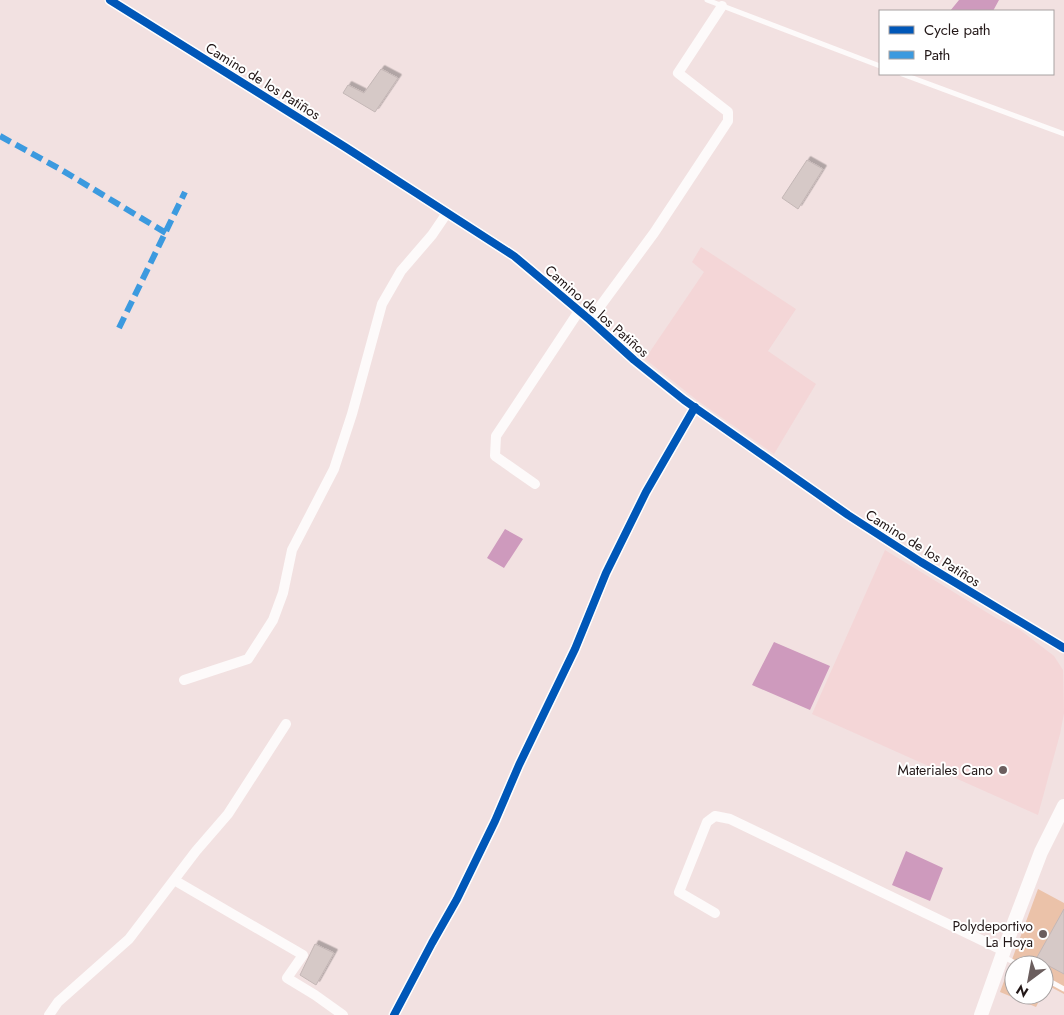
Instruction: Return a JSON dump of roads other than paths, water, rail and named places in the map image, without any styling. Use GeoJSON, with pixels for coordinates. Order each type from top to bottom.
{"type":"FeatureCollection","features":[{"type":"Feature","properties":{"kind":"main road"},"geometry":{"type":"LineString","coordinates":[[981,1015],[1041,852],[1064,806]]}},
{"type":"Feature","properties":{"kind":"street","name":"Camino de los Patiños"},"geometry":{"type":"LineString","coordinates":[[110,0],[514,256],[634,360],[695,407],[896,547],[1064,648]]}},
{"type":"Feature","properties":{"kind":"street"},"geometry":{"type":"LineString","coordinates":[[590,320],[654,233],[728,121],[728,112],[678,73],[722,6]]}},
{"type":"Feature","properties":{"kind":"street"},"geometry":{"type":"LineString","coordinates":[[184,680],[248,659],[273,620],[282,593],[292,550],[334,469],[352,414],[382,304],[401,270],[432,235],[447,213]]}},
{"type":"Feature","properties":{"kind":"street"},"geometry":{"type":"LineString","coordinates":[[535,484],[495,456],[496,436],[579,311]]}},
{"type":"Feature","properties":{"kind":"street"},"geometry":{"type":"LineString","coordinates":[[394,1015],[457,899],[495,821],[519,765],[575,649],[606,573],[646,492],[695,407]]}},
{"type":"Feature","properties":{"kind":"street"},"geometry":{"type":"LineString","coordinates":[[49,1015],[58,1002],[129,940],[174,880],[228,814],[286,724]]}},
{"type":"Feature","properties":{"kind":"street"},"geometry":{"type":"LineString","coordinates":[[715,913],[679,892],[708,822],[715,816],[730,819],[1003,953]]}},
{"type":"Feature","properties":{"kind":"street"},"geometry":{"type":"LineString","coordinates":[[174,880],[303,955],[287,978],[343,1015]]}},
{"type":"Feature","properties":{"kind":"lane"},"geometry":{"type":"LineString","coordinates":[[707,0],[879,66]]}},
{"type":"Feature","properties":{"kind":"lane"},"geometry":{"type":"LineString","coordinates":[[905,75],[1064,134]]}},
{"type":"Feature","properties":{"kind":"place","name":"Materiales Cano"},"geometry":{"type":"Point","coordinates":[1003,770]}},
{"type":"Feature","properties":{"kind":"place","name":"Polydeportivo La Hoya"},"geometry":{"type":"Point","coordinates":[1043,934]}}]}
